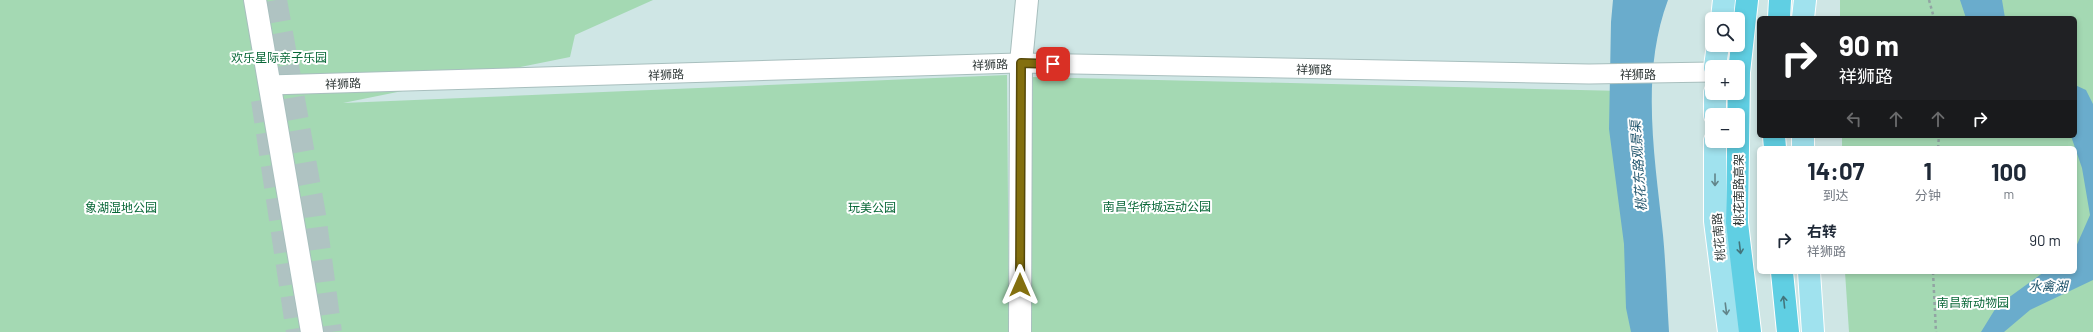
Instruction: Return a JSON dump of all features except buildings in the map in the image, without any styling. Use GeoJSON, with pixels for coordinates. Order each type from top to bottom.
{"type":"FeatureCollection","features":[{"type":"Feature","properties":{"kind":"highway","name":"桃花南路高架"},"geometry":{"type":"LineString","coordinates":[[1747,0],[1739,72],[1737,223],[1750,332]]}},
{"type":"Feature","properties":{"kind":"highway"},"geometry":{"type":"LineString","coordinates":[[1779,16],[1780,0]]}},
{"type":"Feature","properties":{"kind":"highway"},"geometry":{"type":"LineString","coordinates":[[1782,274],[1788,332]]}},
{"type":"Feature","properties":{"kind":"main road"},"geometry":{"type":"LineString","coordinates":[[255,0],[312,332]]}},
{"type":"Feature","properties":{"kind":"main road"},"geometry":{"type":"LineString","coordinates":[[1020,332],[1021,63],[1028,0]]}},
{"type":"Feature","properties":{"kind":"main road"},"geometry":{"type":"LineString","coordinates":[[1723,12],[1724,0]]}},
{"type":"Feature","properties":{"kind":"main road"},"geometry":{"type":"LineString","coordinates":[[1803,16],[1805,0]]}},
{"type":"Feature","properties":{"kind":"main road","name":"桃花南路"},"geometry":{"type":"LineString","coordinates":[[1715,148],[1716,221],[1728,332]]}},
{"type":"Feature","properties":{"kind":"main road"},"geometry":{"type":"LineString","coordinates":[[1809,274],[1814,332]]}},
{"type":"Feature","properties":{"kind":"street","name":"祥狮路"},"geometry":{"type":"LineString","coordinates":[[269,85],[1021,63],[1588,74],[1705,72]]}},
{"type":"Feature","properties":{"kind":"path"},"geometry":{"type":"LineString","coordinates":[[1929,0],[1933,16]]}},
{"type":"Feature","properties":{"kind":"path"},"geometry":{"type":"LineString","coordinates":[[1933,274],[1936,332]]}},
{"type":"Feature","properties":{"kind":"green space","name":"玩美公园"},"geometry":{"type":"Polygon","coordinates":[[[0,0],[653,0],[575,35],[570,57],[343,103],[1007,75],[1009,332],[0,332],[0,0]]]}},
{"type":"Feature","properties":{"kind":"green space","name":"南昌新动物园"},"geometry":{"type":"Polygon","coordinates":[[[1840,0],[2093,0],[2093,332],[1849,332],[1845,274],[2077,274],[2077,146],[1842,146],[1842,138],[2077,138],[2077,16],[1840,16],[1840,0]]]}},
{"type":"Feature","properties":{"kind":"green space","name":"南昌华侨城运动公园"},"geometry":{"type":"Polygon","coordinates":[[[1033,77],[1624,91],[1644,332],[1029,332],[1033,77]]]}},
{"type":"Feature","properties":{"kind":"water","name":"桃花东路观景渠"},"geometry":{"type":"Polygon","coordinates":[[[1613,0],[1668,0],[1659,28],[1654,58],[1652,117],[1664,247],[1669,332],[1631,332],[1626,308],[1624,244],[1609,129],[1611,22],[1613,0]]]}},
{"type":"Feature","properties":{"kind":"water"},"geometry":{"type":"Polygon","coordinates":[[[1960,0],[2002,0],[2005,16],[1965,16],[1960,0]]]}},
{"type":"Feature","properties":{"kind":"water","name":"水禽湖"},"geometry":{"type":"Polygon","coordinates":[[[2077,86],[2086,90],[2093,104],[2093,280],[2030,310],[2004,332],[1981,332],[1997,306],[2041,274],[2077,274],[2077,244],[2090,215],[2082,168],[2077,153],[2077,146],[2074,146],[2072,138],[2077,138],[2077,86]]]}},
{"type":"Feature","properties":{"kind":"tunnel"},"geometry":{"type":"LineString","coordinates":[[276,0],[315,215],[331,332]]}},
{"type":"Feature","properties":{"kind":"tunnel"},"geometry":{"type":"LineString","coordinates":[[262,100],[297,332]]}},
{"type":"Feature","properties":{"kind":"route"},"geometry":{"type":"LineString","coordinates":[[1020,285],[1021,63],[1053,64]]}},
{"type":"Feature","properties":{"kind":"park label","name":"欢乐星际亲子乐园"},"geometry":{"type":"Point","coordinates":[279,57]}},
{"type":"Feature","properties":{"kind":"park label","name":"象湖湿地公园"},"geometry":{"type":"Point","coordinates":[121,207]}}]}
